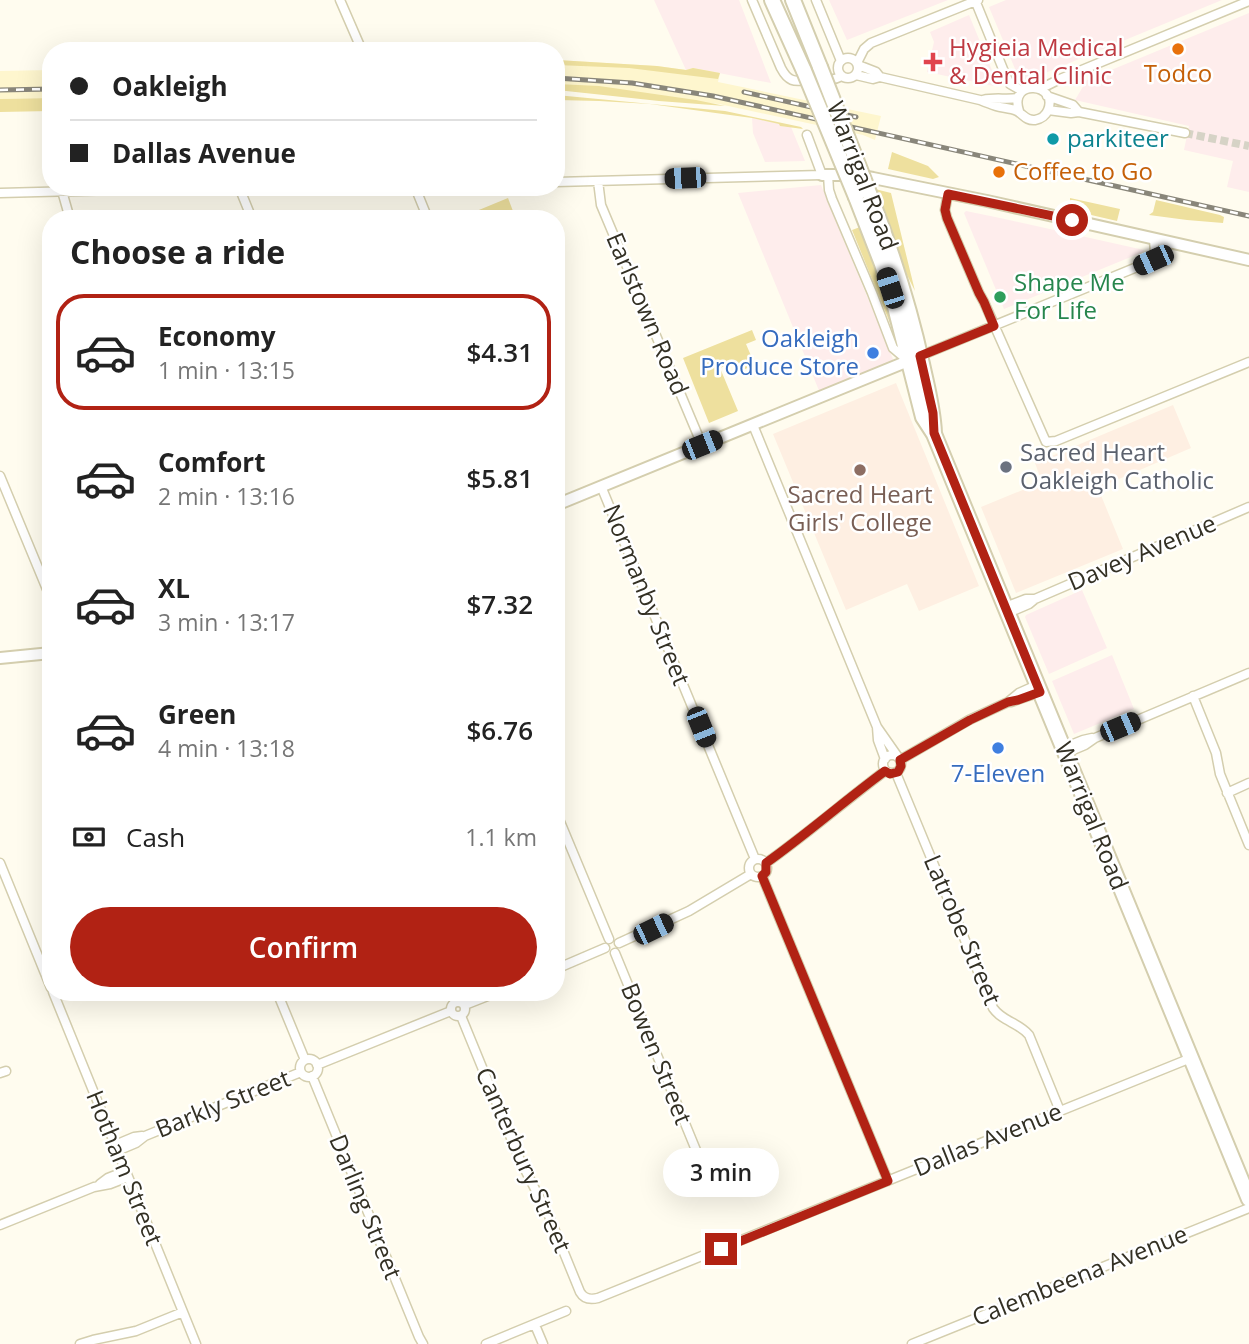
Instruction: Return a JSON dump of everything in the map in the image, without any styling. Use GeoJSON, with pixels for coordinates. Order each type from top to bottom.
{"type":"FeatureCollection","features":[{"type":"Feature","properties":{"kind":"highway","name":"Warrigal Road"},"geometry":{"type":"LineString","coordinates":[[772,0],[813,72]]}},
{"type":"Feature","properties":{"kind":"highway","name":"Warrigal Road"},"geometry":{"type":"LineString","coordinates":[[793,0],[813,72],[863,198],[873,239],[933,413],[934,433],[1249,1199]]}},
{"type":"Feature","properties":{"kind":"street"},"geometry":{"type":"LineString","coordinates":[[340,0],[358,42]]}},
{"type":"Feature","properties":{"kind":"street","name":"Warrigal Road"},"geometry":{"type":"LineString","coordinates":[[752,0],[783,73],[788,78],[797,82],[813,72],[828,74],[839,64]]}},
{"type":"Feature","properties":{"kind":"street"},"geometry":{"type":"LineString","coordinates":[[816,0],[842,76],[850,78],[856,75],[873,79],[880,77],[980,100],[1018,111],[1024,117],[1035,120],[1045,115],[1048,110],[1047,96]]}},
{"type":"Feature","properties":{"kind":"street"},"geometry":{"type":"LineString","coordinates":[[856,75],[864,49],[872,43],[976,0],[1005,74],[1020,95]]}},
{"type":"Feature","properties":{"kind":"street"},"geometry":{"type":"LineString","coordinates":[[1040,89],[1249,1]]}},
{"type":"Feature","properties":{"kind":"street"},"geometry":{"type":"LineString","coordinates":[[839,64],[849,58],[876,72],[880,77]]}},
{"type":"Feature","properties":{"kind":"street","name":"Warrigal Road"},"geometry":{"type":"LineString","coordinates":[[813,72],[824,82],[842,76]]}},
{"type":"Feature","properties":{"kind":"street"},"geometry":{"type":"LineString","coordinates":[[980,100],[1005,100],[1020,95],[1031,87],[1073,105],[1079,112]]}},
{"type":"Feature","properties":{"kind":"street"},"geometry":{"type":"LineString","coordinates":[[1018,111],[1020,95]]}},
{"type":"Feature","properties":{"kind":"street"},"geometry":{"type":"LineString","coordinates":[[1048,110],[1079,112],[1185,133]]}},
{"type":"Feature","properties":{"kind":"street","name":"Warrigal Road"},"geometry":{"type":"LineString","coordinates":[[807,135],[894,348],[914,358]]}},
{"type":"Feature","properties":{"kind":"street"},"geometry":{"type":"LineString","coordinates":[[565,182],[856,175],[1249,260]]}},
{"type":"Feature","properties":{"kind":"street","name":"Earlstown Road"},"geometry":{"type":"LineString","coordinates":[[598,181],[601,205],[702,445]]}},
{"type":"Feature","properties":{"kind":"street"},"geometry":{"type":"LineString","coordinates":[[0,193],[42,192]]}},
{"type":"Feature","properties":{"kind":"street"},"geometry":{"type":"LineString","coordinates":[[948,194],[945,210],[947,218],[1042,435],[1048,442],[1056,442],[1249,362]]}},
{"type":"Feature","properties":{"kind":"street"},"geometry":{"type":"LineString","coordinates":[[1153,260],[1154,239]]}},
{"type":"Feature","properties":{"kind":"street"},"geometry":{"type":"LineString","coordinates":[[565,501],[1153,260],[1162,256],[1169,242]]}},
{"type":"Feature","properties":{"kind":"street"},"geometry":{"type":"LineString","coordinates":[[753,425],[877,727],[899,759],[900,769],[896,773],[885,771],[885,759],[891,755],[899,759]]}},
{"type":"Feature","properties":{"kind":"street"},"geometry":{"type":"LineString","coordinates":[[0,476],[42,577]]}},
{"type":"Feature","properties":{"kind":"street","name":"Normanby Street"},"geometry":{"type":"LineString","coordinates":[[601,486],[755,859]]}},
{"type":"Feature","properties":{"kind":"street","name":"Davey Avenue"},"geometry":{"type":"LineString","coordinates":[[1006,610],[1029,604],[1035,598],[1249,507]]}},
{"type":"Feature","properties":{"kind":"street"},"geometry":{"type":"LineString","coordinates":[[0,658],[42,654]]}},
{"type":"Feature","properties":{"kind":"street"},"geometry":{"type":"LineString","coordinates":[[1064,751],[1085,745],[1095,738],[1249,673]]}},
{"type":"Feature","properties":{"kind":"street"},"geometry":{"type":"LineString","coordinates":[[899,759],[970,720],[1039,688]]}},
{"type":"Feature","properties":{"kind":"street"},"geometry":{"type":"LineString","coordinates":[[1193,696],[1216,753],[1227,793],[1249,845]]}},
{"type":"Feature","properties":{"kind":"street"},"geometry":{"type":"LineString","coordinates":[[877,727],[878,740],[885,759]]}},
{"type":"Feature","properties":{"kind":"street"},"geometry":{"type":"LineString","coordinates":[[766,863],[885,771]]}},
{"type":"Feature","properties":{"kind":"street","name":"Latrobe Street"},"geometry":{"type":"LineString","coordinates":[[896,773],[993,1007],[1001,1017],[1022,1028],[1029,1035],[1060,1111]]}},
{"type":"Feature","properties":{"kind":"street"},"geometry":{"type":"LineString","coordinates":[[1227,793],[1249,783]]}},
{"type":"Feature","properties":{"kind":"street"},"geometry":{"type":"LineString","coordinates":[[565,835],[610,953],[618,950],[619,943]]}},
{"type":"Feature","properties":{"kind":"street"},"geometry":{"type":"LineString","coordinates":[[755,859],[766,863],[766,872],[762,876],[751,874],[749,865],[755,859]]}},
{"type":"Feature","properties":{"kind":"street","name":"Hotham Street"},"geometry":{"type":"LineString","coordinates":[[0,863],[42,966]]}},
{"type":"Feature","properties":{"kind":"street"},"geometry":{"type":"LineString","coordinates":[[619,943],[689,911],[751,874]]}},
{"type":"Feature","properties":{"kind":"street"},"geometry":{"type":"LineString","coordinates":[[762,876],[888,1181]]}},
{"type":"Feature","properties":{"kind":"street"},"geometry":{"type":"LineString","coordinates":[[565,965],[613,939],[619,943]]}},
{"type":"Feature","properties":{"kind":"street","name":"Bowen Street"},"geometry":{"type":"LineString","coordinates":[[615,953],[698,1155]]}},
{"type":"Feature","properties":{"kind":"street","name":"Hotham Street"},"geometry":{"type":"LineString","coordinates":[[56,1001],[196,1344]]}},
{"type":"Feature","properties":{"kind":"street"},"geometry":{"type":"LineString","coordinates":[[281,1001],[305,1060]]}},
{"type":"Feature","properties":{"kind":"street"},"geometry":{"type":"LineString","coordinates":[[460,1001],[465,1005],[461,1016],[454,1015],[451,1011],[455,1002],[460,1001]]}},
{"type":"Feature","properties":{"kind":"street"},"geometry":{"type":"LineString","coordinates":[[465,1005],[475,1001]]}},
{"type":"Feature","properties":{"kind":"street","name":"Barkly Street"},"geometry":{"type":"LineString","coordinates":[[317,1065],[451,1011]]}},
{"type":"Feature","properties":{"kind":"street","name":"Canterbury Street"},"geometry":{"type":"LineString","coordinates":[[461,1016],[520,1160],[549,1216],[580,1292],[583,1297],[590,1299]]}},
{"type":"Feature","properties":{"kind":"street","name":"Dallas Avenue"},"geometry":{"type":"LineString","coordinates":[[590,1299],[721,1249],[1191,1058]]}},
{"type":"Feature","properties":{"kind":"street"},"geometry":{"type":"LineString","coordinates":[[305,1060],[311,1060],[317,1065],[312,1076],[304,1076],[301,1072],[300,1067],[305,1060]]}},
{"type":"Feature","properties":{"kind":"street","name":"Barkly Street"},"geometry":{"type":"LineString","coordinates":[[116,1148],[134,1137],[145,1136],[301,1072]]}},
{"type":"Feature","properties":{"kind":"street","name":"Darling Street"},"geometry":{"type":"LineString","coordinates":[[312,1076],[421,1342]]}},
{"type":"Feature","properties":{"kind":"street"},"geometry":{"type":"LineString","coordinates":[[0,1225],[94,1187],[107,1178],[127,1174]]}},
{"type":"Feature","properties":{"kind":"street","name":"Calembeena Avenue"},"geometry":{"type":"LineString","coordinates":[[912,1344],[1249,1208]]}},
{"type":"Feature","properties":{"kind":"street"},"geometry":{"type":"LineString","coordinates":[[486,1344],[566,1311]]}},
{"type":"Feature","properties":{"kind":"street"},"geometry":{"type":"LineString","coordinates":[[80,1344],[136,1331],[183,1312]]}},
{"type":"Feature","properties":{"kind":"street"},"geometry":{"type":"LineString","coordinates":[[535,1325],[543,1344]]}},
{"type":"Feature","properties":{"kind":"shaded area"},"geometry":{"type":"Polygon","coordinates":[[[654,0],[739,0],[771,83],[693,68],[686,70],[654,0]]]}},
{"type":"Feature","properties":{"kind":"shaded area"},"geometry":{"type":"Polygon","coordinates":[[[829,0],[948,0],[847,40],[829,0]]]}},
{"type":"Feature","properties":{"kind":"shaded area"},"geometry":{"type":"Polygon","coordinates":[[[1006,0],[1222,0],[1021,83],[989,7],[1006,0]]]}},
{"type":"Feature","properties":{"kind":"shaded area"},"geometry":{"type":"Polygon","coordinates":[[[1249,13],[1249,192],[1227,187],[1233,161],[1184,150],[1189,126],[1075,100],[1087,80],[1249,13]]]}},
{"type":"Feature","properties":{"kind":"shaded area"},"geometry":{"type":"Polygon","coordinates":[[[969,15],[996,80],[994,86],[927,72],[934,42],[930,32],[969,15]]]}},
{"type":"Feature","properties":{"kind":"shaded area"},"geometry":{"type":"Polygon","coordinates":[[[565,60],[686,70],[693,68],[720,73],[718,82],[881,116],[875,140],[863,135],[719,104],[565,89],[565,60]]]}},
{"type":"Feature","properties":{"kind":"shaded area"},"geometry":{"type":"Polygon","coordinates":[[[565,60],[686,70],[693,68],[720,73],[718,79],[629,68],[565,65],[565,60]]]}},
{"type":"Feature","properties":{"kind":"shaded area"},"geometry":{"type":"Polygon","coordinates":[[[42,70],[42,98],[0,99],[0,71],[42,70]]]}},
{"type":"Feature","properties":{"kind":"shaded area"},"geometry":{"type":"Polygon","coordinates":[[[565,84],[599,86],[725,106],[565,91],[565,84]]]}},
{"type":"Feature","properties":{"kind":"shaded area"},"geometry":{"type":"Polygon","coordinates":[[[565,96],[725,111],[803,129],[752,118],[650,104],[565,100],[565,96]]]}},
{"type":"Feature","properties":{"kind":"shaded area"},"geometry":{"type":"Polygon","coordinates":[[[42,98],[42,111],[0,112],[0,99],[42,98]]]}},
{"type":"Feature","properties":{"kind":"shaded area"},"geometry":{"type":"Polygon","coordinates":[[[752,118],[791,127],[805,161],[765,162],[753,133],[752,118]]]}},
{"type":"Feature","properties":{"kind":"shaded area"},"geometry":{"type":"Polygon","coordinates":[[[892,152],[928,166],[939,177],[933,179],[888,169],[892,152]]]}},
{"type":"Feature","properties":{"kind":"shaded area"},"geometry":{"type":"Polygon","coordinates":[[[821,185],[895,364],[820,393],[738,193],[821,185]]]}},
{"type":"Feature","properties":{"kind":"shaded area"},"geometry":{"type":"Polygon","coordinates":[[[875,189],[891,193],[915,291],[907,275],[875,189]]]}},
{"type":"Feature","properties":{"kind":"shaded area"},"geometry":{"type":"Polygon","coordinates":[[[508,198],[513,210],[479,210],[508,198]]]}},
{"type":"Feature","properties":{"kind":"shaded area"},"geometry":{"type":"Polygon","coordinates":[[[1070,198],[1120,209],[1117,221],[1074,211],[1074,208],[1070,207],[1070,198]]]}},
{"type":"Feature","properties":{"kind":"shaded area"},"geometry":{"type":"Polygon","coordinates":[[[1156,200],[1220,215],[1224,217],[1223,223],[1149,215],[1153,212],[1156,200]]]}},
{"type":"Feature","properties":{"kind":"shaded area"},"geometry":{"type":"Polygon","coordinates":[[[966,211],[1144,250],[1004,309],[964,213],[966,211]]]}},
{"type":"Feature","properties":{"kind":"shaded area"},"geometry":{"type":"Polygon","coordinates":[[[860,227],[878,273],[896,338],[852,230],[860,227]]]}},
{"type":"Feature","properties":{"kind":"shaded area"},"geometry":{"type":"Polygon","coordinates":[[[752,330],[756,340],[746,344],[755,365],[740,371],[736,361],[720,368],[738,411],[709,423],[683,358],[752,330]]]}},
{"type":"Feature","properties":{"kind":"shaded area","name":"Sacred Heart Girls' College"},"geometry":{"type":"Polygon","coordinates":[[[896,383],[979,586],[919,611],[907,584],[846,610],[773,434],[896,383]]]}},
{"type":"Feature","properties":{"kind":"shaded area"},"geometry":{"type":"Polygon","coordinates":[[[1173,405],[1191,448],[1098,488],[1123,549],[1016,593],[981,507],[1042,482],[1035,463],[1173,405]]]}},
{"type":"Feature","properties":{"kind":"shaded area"},"geometry":{"type":"Polygon","coordinates":[[[1082,590],[1107,648],[1049,674],[1025,617],[1082,590]]]}},
{"type":"Feature","properties":{"kind":"shaded area"},"geometry":{"type":"Polygon","coordinates":[[[1112,655],[1134,709],[1074,734],[1052,681],[1112,655]]]}},
{"type":"Feature","properties":{"kind":"tunnel"},"geometry":{"type":"LineString","coordinates":[[1185,133],[1249,146]]}},
{"type":"Feature","properties":{"kind":"railway"},"geometry":{"type":"LineString","coordinates":[[565,79],[632,83],[713,96],[1249,216]]}},
{"type":"Feature","properties":{"kind":"railway"},"geometry":{"type":"LineString","coordinates":[[0,90],[42,89]]}},
{"type":"Feature","properties":{"kind":"railway"},"geometry":{"type":"LineString","coordinates":[[744,92],[856,117]]}},
{"type":"Feature","properties":{"kind":"place","name":"Todco"},"geometry":{"type":"Point","coordinates":[1178,49]}},
{"type":"Feature","properties":{"kind":"place","name":"Hygieia Medical & Dental Clinic"},"geometry":{"type":"Point","coordinates":[933,62]}},
{"type":"Feature","properties":{"kind":"place","name":"parkiteer"},"geometry":{"type":"Point","coordinates":[1053,139]}},
{"type":"Feature","properties":{"kind":"place","name":"Coffee to Go"},"geometry":{"type":"Point","coordinates":[999,172]}},
{"type":"Feature","properties":{"kind":"place","name":"Shape Me For Life"},"geometry":{"type":"Point","coordinates":[1000,297]}},
{"type":"Feature","properties":{"kind":"place","name":"Oakleigh Produce Store"},"geometry":{"type":"Point","coordinates":[873,353]}},
{"type":"Feature","properties":{"kind":"place","name":"Sacred Heart Oakleigh Catholic"},"geometry":{"type":"Point","coordinates":[1006,467]}},
{"type":"Feature","properties":{"kind":"place","name":"Sacred Heart Girls' College"},"geometry":{"type":"Point","coordinates":[860,470]}},
{"type":"Feature","properties":{"kind":"place","name":"7-Eleven"},"geometry":{"type":"Point","coordinates":[998,748]}},
{"type":"Feature","properties":{"kind":"route"},"geometry":{"type":"LineString","coordinates":[[721,1249],[888,1181],[762,876],[766,872],[766,863],[856,792],[885,771],[890,774],[898,772],[900,760],[970,720],[1008,702],[1040,692],[934,433],[933,413],[920,356],[994,326],[947,218],[945,210],[948,194],[1072,220]]}}]}
